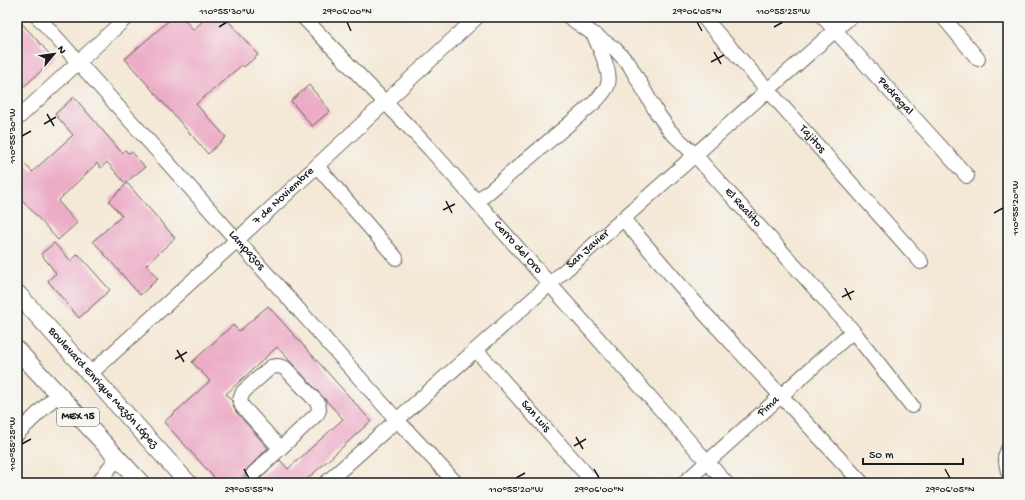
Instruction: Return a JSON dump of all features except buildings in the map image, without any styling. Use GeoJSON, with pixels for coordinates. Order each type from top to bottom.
{"type":"FeatureCollection","features":[{"type":"Feature","properties":{"kind":"main road","name":"Boulevard Enrique Mazón López"},"geometry":{"type":"LineString","coordinates":[[17,294],[188,483]]}},
{"type":"Feature","properties":{"kind":"main road","name":"MEX 15"},"geometry":{"type":"LineString","coordinates":[[17,350],[141,483]]}},
{"type":"Feature","properties":{"kind":"street","name":"Lampazos"},"geometry":{"type":"LineString","coordinates":[[38,17],[79,61],[397,420],[456,483]]}},
{"type":"Feature","properties":{"kind":"street"},"geometry":{"type":"LineString","coordinates":[[17,119],[128,17]]}},
{"type":"Feature","properties":{"kind":"street","name":"7 de Noviembre"},"geometry":{"type":"LineString","coordinates":[[90,374],[477,17]]}},
{"type":"Feature","properties":{"kind":"street","name":"El Realito"},"geometry":{"type":"LineString","coordinates":[[569,17],[615,49],[629,64],[656,113],[670,131],[695,155],[853,331],[912,406]]}},
{"type":"Feature","properties":{"kind":"street","name":"Tajitos"},"geometry":{"type":"LineString","coordinates":[[703,17],[921,262]]}},
{"type":"Feature","properties":{"kind":"street","name":"Pedregal"},"geometry":{"type":"LineString","coordinates":[[823,17],[967,176]]}},
{"type":"Feature","properties":{"kind":"street","name":"San Javier"},"geometry":{"type":"LineString","coordinates":[[326,483],[850,17]]}},
{"type":"Feature","properties":{"kind":"street"},"geometry":{"type":"LineString","coordinates":[[943,17],[978,59]]}},
{"type":"Feature","properties":{"kind":"street","name":"Cerro del Oro"},"geometry":{"type":"LineString","coordinates":[[308,19],[551,283],[726,483]]}},
{"type":"Feature","properties":{"kind":"street"},"geometry":{"type":"LineString","coordinates":[[478,202],[595,102],[605,90],[609,82],[608,73],[594,34]]}},
{"type":"Feature","properties":{"kind":"street"},"geometry":{"type":"LineString","coordinates":[[317,166],[396,258]]}},
{"type":"Feature","properties":{"kind":"street"},"geometry":{"type":"LineString","coordinates":[[623,219],[706,315],[862,483]]}},
{"type":"Feature","properties":{"kind":"street","name":"Pima"},"geometry":{"type":"LineString","coordinates":[[684,483],[853,331]]}},
{"type":"Feature","properties":{"kind":"street","name":"San Luis"},"geometry":{"type":"LineString","coordinates":[[476,350],[594,483]]}},
{"type":"Feature","properties":{"kind":"street"},"geometry":{"type":"LineString","coordinates":[[253,474],[317,414],[319,410],[318,403],[285,368],[278,366],[271,367],[248,387],[243,392],[240,400],[242,406],[280,448]]}},
{"type":"Feature","properties":{"kind":"street"},"geometry":{"type":"LineString","coordinates":[[17,434],[58,395]]}},
{"type":"Feature","properties":{"kind":"street"},"geometry":{"type":"LineString","coordinates":[[1006,453],[1008,472]]}},
{"type":"Feature","properties":{"kind":"street"},"geometry":{"type":"LineString","coordinates":[[98,483],[117,458]]}},
{"type":"Feature","properties":{"kind":"tunnel"},"geometry":{"type":"LineString","coordinates":[[245,483],[253,474]]}}]}
